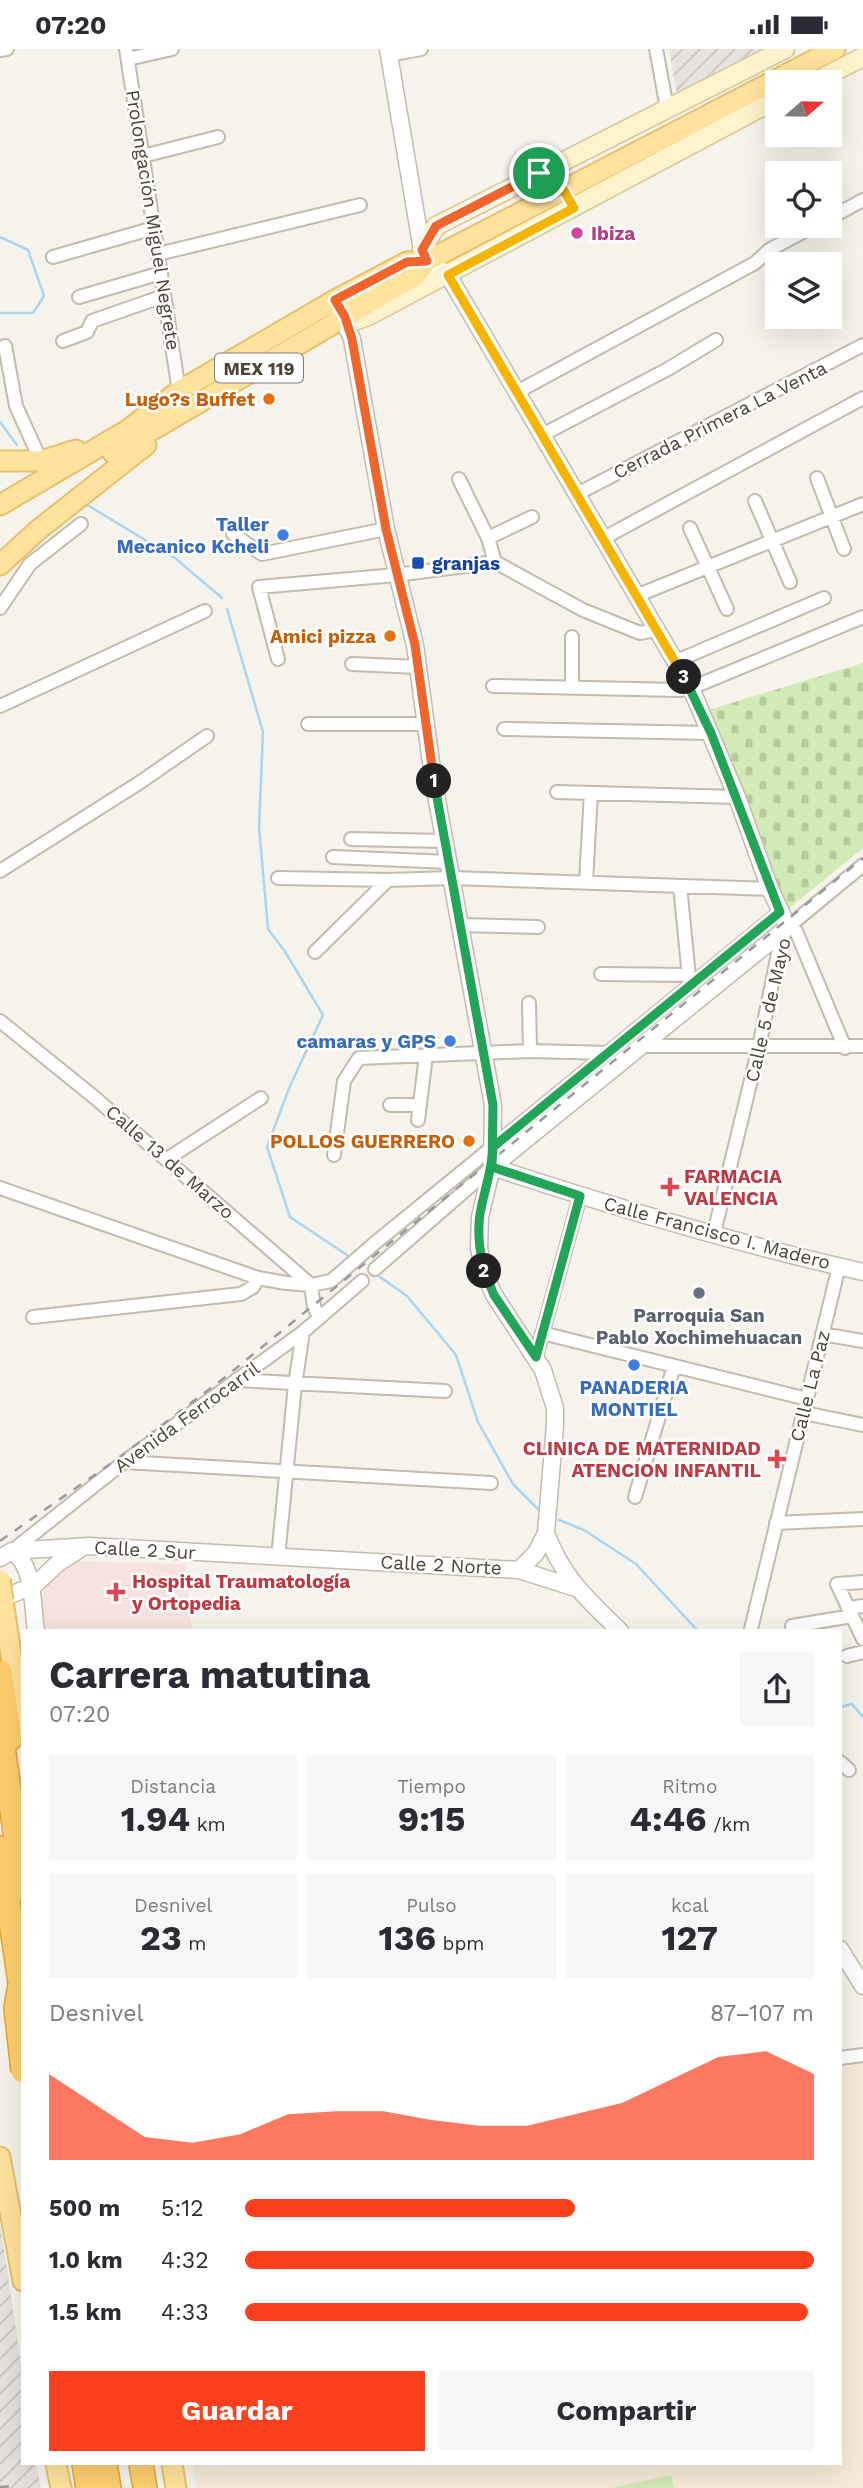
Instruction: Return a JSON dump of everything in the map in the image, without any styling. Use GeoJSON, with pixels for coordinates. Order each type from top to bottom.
{"type":"FeatureCollection","features":[{"type":"Feature","properties":{"kind":"highway"},"geometry":{"type":"LineString","coordinates":[[0,1672],[21,1812]]}},
{"type":"Feature","properties":{"kind":"highway"},"geometry":{"type":"LineString","coordinates":[[0,1725],[21,1875]]}},
{"type":"Feature","properties":{"kind":"highway"},"geometry":{"type":"LineString","coordinates":[[0,1848],[21,1994],[16,2008],[21,2053]]}},
{"type":"Feature","properties":{"kind":"highway"},"geometry":{"type":"LineString","coordinates":[[0,1887],[21,2022]]}},
{"type":"Feature","properties":{"kind":"highway"},"geometry":{"type":"LineString","coordinates":[[84,2465],[88,2488]]}},
{"type":"Feature","properties":{"kind":"highway"},"geometry":{"type":"LineString","coordinates":[[98,2465],[102,2488]]}},
{"type":"Feature","properties":{"kind":"highway"},"geometry":{"type":"LineString","coordinates":[[104,2465],[109,2488]]}},
{"type":"Feature","properties":{"kind":"highway"},"geometry":{"type":"LineString","coordinates":[[117,2465],[122,2488]]}},
{"type":"Feature","properties":{"kind":"highway"},"geometry":{"type":"LineString","coordinates":[[131,2465],[135,2488]]}},
{"type":"Feature","properties":{"kind":"highway"},"geometry":{"type":"LineString","coordinates":[[141,2465],[145,2488]]}},
{"type":"Feature","properties":{"kind":"main road"},"geometry":{"type":"LineString","coordinates":[[425,255],[436,226],[785,49]]}},
{"type":"Feature","properties":{"kind":"main road","name":"MEX 119"},"geometry":{"type":"LineString","coordinates":[[0,505],[126,431],[179,391],[340,309],[415,276],[425,255],[558,192],[835,49]]}},
{"type":"Feature","properties":{"kind":"main road"},"geometry":{"type":"LineString","coordinates":[[838,70],[863,57]]}},
{"type":"Feature","properties":{"kind":"main road"},"geometry":{"type":"LineString","coordinates":[[340,309],[357,320],[370,315],[765,105]]}},
{"type":"Feature","properties":{"kind":"main road"},"geometry":{"type":"LineString","coordinates":[[539,173],[574,208]]}},
{"type":"Feature","properties":{"kind":"main road","name":"MEX 119"},"geometry":{"type":"LineString","coordinates":[[0,519],[173,420],[340,309]]}},
{"type":"Feature","properties":{"kind":"main road"},"geometry":{"type":"LineString","coordinates":[[0,565],[23,542],[133,456],[173,420]]}},
{"type":"Feature","properties":{"kind":"main road"},"geometry":{"type":"LineString","coordinates":[[0,461],[41,461],[126,431]]}},
{"type":"Feature","properties":{"kind":"main road"},"geometry":{"type":"LineString","coordinates":[[0,1580],[21,1721]]}},
{"type":"Feature","properties":{"kind":"main road"},"geometry":{"type":"LineString","coordinates":[[0,2157],[21,2270]]}},
{"type":"Feature","properties":{"kind":"main road"},"geometry":{"type":"LineString","coordinates":[[56,2465],[61,2488]]}},
{"type":"Feature","properties":{"kind":"main road"},"geometry":{"type":"LineString","coordinates":[[172,2465],[176,2488]]}},
{"type":"Feature","properties":{"kind":"street"},"geometry":{"type":"LineString","coordinates":[[0,50],[7,49]]}},
{"type":"Feature","properties":{"kind":"street"},"geometry":{"type":"LineString","coordinates":[[127,54],[172,49]]}},
{"type":"Feature","properties":{"kind":"street"},"geometry":{"type":"LineString","coordinates":[[421,49],[388,52],[425,255]]}},
{"type":"Feature","properties":{"kind":"street"},"geometry":{"type":"LineString","coordinates":[[656,49],[667,108]]}},
{"type":"Feature","properties":{"kind":"street","name":"Prolongación Miguel Negrete"},"geometry":{"type":"LineString","coordinates":[[127,54],[179,391]]}},
{"type":"Feature","properties":{"kind":"street"},"geometry":{"type":"LineString","coordinates":[[143,156],[218,137]]}},
{"type":"Feature","properties":{"kind":"street"},"geometry":{"type":"LineString","coordinates":[[842,211],[863,200]]}},
{"type":"Feature","properties":{"kind":"street"},"geometry":{"type":"LineString","coordinates":[[158,254],[359,205]]}},
{"type":"Feature","properties":{"kind":"street"},"geometry":{"type":"LineString","coordinates":[[53,257],[154,228]]}},
{"type":"Feature","properties":{"kind":"street"},"geometry":{"type":"LineString","coordinates":[[517,392],[755,263],[769,250],[792,238]]}},
{"type":"Feature","properties":{"kind":"street","name":"Calle 5 de Mayo"},"geometry":{"type":"LineString","coordinates":[[425,255],[448,275],[691,688],[737,797],[784,920],[759,1047],[714,1233]]}},
{"type":"Feature","properties":{"kind":"street"},"geometry":{"type":"LineString","coordinates":[[79,297],[160,272]]}},
{"type":"Feature","properties":{"kind":"street"},"geometry":{"type":"LineString","coordinates":[[63,341],[87,332],[92,321],[164,296]]}},
{"type":"Feature","properties":{"kind":"street"},"geometry":{"type":"LineString","coordinates":[[340,309],[352,339],[386,529],[418,667],[445,841],[493,1105],[492,1167],[480,1217],[479,1248],[484,1272],[494,1295],[536,1357],[550,1388],[555,1408],[546,1533],[563,1570],[576,1588],[618,1629]]}},
{"type":"Feature","properties":{"kind":"street"},"geometry":{"type":"LineString","coordinates":[[542,435],[716,340]]}},
{"type":"Feature","properties":{"kind":"street","name":"Cerrada Primera La Venta"},"geometry":{"type":"LineString","coordinates":[[577,494],[863,345]]}},
{"type":"Feature","properties":{"kind":"street"},"geometry":{"type":"LineString","coordinates":[[5,346],[16,406],[41,461]]}},
{"type":"Feature","properties":{"kind":"street"},"geometry":{"type":"LineString","coordinates":[[602,539],[863,398]]}},
{"type":"Feature","properties":{"kind":"street"},"geometry":{"type":"LineString","coordinates":[[817,478],[844,549]]}},
{"type":"Feature","properties":{"kind":"street"},"geometry":{"type":"LineString","coordinates":[[459,479],[488,538],[495,562]]}},
{"type":"Feature","properties":{"kind":"street"},"geometry":{"type":"LineString","coordinates":[[755,501],[790,582]]}},
{"type":"Feature","properties":{"kind":"street"},"geometry":{"type":"LineString","coordinates":[[636,596],[863,504]]}},
{"type":"Feature","properties":{"kind":"street"},"geometry":{"type":"LineString","coordinates":[[488,538],[533,517]]}},
{"type":"Feature","properties":{"kind":"street"},"geometry":{"type":"LineString","coordinates":[[0,608],[30,563],[81,524]]}},
{"type":"Feature","properties":{"kind":"street"},"geometry":{"type":"LineString","coordinates":[[690,528],[727,609]]}},
{"type":"Feature","properties":{"kind":"street"},"geometry":{"type":"LineString","coordinates":[[233,534],[261,554],[386,529]]}},
{"type":"Feature","properties":{"kind":"street"},"geometry":{"type":"LineString","coordinates":[[278,659],[259,587],[396,575],[495,562],[583,610],[640,633],[656,630]]}},
{"type":"Feature","properties":{"kind":"street"},"geometry":{"type":"LineString","coordinates":[[674,662],[824,598]]}},
{"type":"Feature","properties":{"kind":"street"},"geometry":{"type":"LineString","coordinates":[[0,706],[205,611]]}},
{"type":"Feature","properties":{"kind":"street"},"geometry":{"type":"LineString","coordinates":[[493,685],[679,690],[691,688],[863,617]]}},
{"type":"Feature","properties":{"kind":"street"},"geometry":{"type":"LineString","coordinates":[[572,637],[572,688]]}},
{"type":"Feature","properties":{"kind":"street"},"geometry":{"type":"LineString","coordinates":[[352,664],[418,667]]}},
{"type":"Feature","properties":{"kind":"street"},"geometry":{"type":"LineString","coordinates":[[308,724],[425,724]]}},
{"type":"Feature","properties":{"kind":"street"},"geometry":{"type":"LineString","coordinates":[[504,729],[711,733]]}},
{"type":"Feature","properties":{"kind":"street"},"geometry":{"type":"LineString","coordinates":[[0,871],[139,783],[207,736]]}},
{"type":"Feature","properties":{"kind":"street"},"geometry":{"type":"LineString","coordinates":[[557,792],[737,797]]}},
{"type":"Feature","properties":{"kind":"street"},"geometry":{"type":"LineString","coordinates":[[586,882],[592,793]]}},
{"type":"Feature","properties":{"kind":"street"},"geometry":{"type":"LineString","coordinates":[[352,839],[445,841]]}},
{"type":"Feature","properties":{"kind":"street"},"geometry":{"type":"LineString","coordinates":[[333,857],[586,882],[770,889]]}},
{"type":"Feature","properties":{"kind":"street"},"geometry":{"type":"LineString","coordinates":[[0,1188],[258,1278],[311,1285],[331,1281],[610,1053],[689,981],[863,865]]}},
{"type":"Feature","properties":{"kind":"street"},"geometry":{"type":"LineString","coordinates":[[278,878],[388,880],[451,870]]}},
{"type":"Feature","properties":{"kind":"street"},"geometry":{"type":"LineString","coordinates":[[314,952],[388,880]]}},
{"type":"Feature","properties":{"kind":"street"},"geometry":{"type":"LineString","coordinates":[[680,886],[689,981]]}},
{"type":"Feature","properties":{"kind":"street"},"geometry":{"type":"LineString","coordinates":[[375,1269],[492,1167],[643,1045],[784,920]]}},
{"type":"Feature","properties":{"kind":"street"},"geometry":{"type":"LineString","coordinates":[[784,920],[796,932],[845,1048]]}},
{"type":"Feature","properties":{"kind":"street"},"geometry":{"type":"LineString","coordinates":[[461,925],[538,927]]}},
{"type":"Feature","properties":{"kind":"street"},"geometry":{"type":"LineString","coordinates":[[601,974],[689,981]]}},
{"type":"Feature","properties":{"kind":"street"},"geometry":{"type":"LineString","coordinates":[[529,1003],[530,1051]]}},
{"type":"Feature","properties":{"kind":"street","name":"Calle 13 de Marzo"},"geometry":{"type":"LineString","coordinates":[[0,1021],[167,1159],[311,1285]]}},
{"type":"Feature","properties":{"kind":"street"},"geometry":{"type":"LineString","coordinates":[[643,1045],[863,1046]]}},
{"type":"Feature","properties":{"kind":"street"},"geometry":{"type":"LineString","coordinates":[[334,1154],[344,1081],[359,1058],[530,1051],[610,1053]]}},
{"type":"Feature","properties":{"kind":"street"},"geometry":{"type":"LineString","coordinates":[[418,1120],[426,1055]]}},
{"type":"Feature","properties":{"kind":"street"},"geometry":{"type":"LineString","coordinates":[[167,1159],[261,1098]]}},
{"type":"Feature","properties":{"kind":"street"},"geometry":{"type":"LineString","coordinates":[[390,1105],[420,1105]]}},
{"type":"Feature","properties":{"kind":"street","name":"Calle Francisco I. Madero"},"geometry":{"type":"LineString","coordinates":[[492,1167],[580,1196],[863,1272]]}},
{"type":"Feature","properties":{"kind":"street"},"geometry":{"type":"LineString","coordinates":[[536,1357],[580,1196]]}},
{"type":"Feature","properties":{"kind":"street","name":"Calle La Paz"},"geometry":{"type":"LineString","coordinates":[[751,1629],[839,1266]]}},
{"type":"Feature","properties":{"kind":"street"},"geometry":{"type":"LineString","coordinates":[[33,1317],[241,1294],[253,1287],[258,1278]]}},
{"type":"Feature","properties":{"kind":"street","name":"Avenida Ferrocarril"},"geometry":{"type":"LineString","coordinates":[[6,1554],[124,1462],[303,1332],[362,1281]]}},
{"type":"Feature","properties":{"kind":"street"},"geometry":{"type":"LineString","coordinates":[[311,1285],[314,1307],[319,1317]]}},
{"type":"Feature","properties":{"kind":"street"},"geometry":{"type":"LineString","coordinates":[[278,1557],[303,1332]]}},
{"type":"Feature","properties":{"kind":"street"},"geometry":{"type":"LineString","coordinates":[[542,1333],[807,1399]]}},
{"type":"Feature","properties":{"kind":"street"},"geometry":{"type":"LineString","coordinates":[[822,1333],[863,1341]]}},
{"type":"Feature","properties":{"kind":"street"},"geometry":{"type":"LineString","coordinates":[[635,1497],[674,1366]]}},
{"type":"Feature","properties":{"kind":"street"},"geometry":{"type":"LineString","coordinates":[[236,1380],[445,1391]]}},
{"type":"Feature","properties":{"kind":"street"},"geometry":{"type":"LineString","coordinates":[[804,1413],[863,1425]]}},
{"type":"Feature","properties":{"kind":"street"},"geometry":{"type":"LineString","coordinates":[[124,1462],[491,1482]]}},
{"type":"Feature","properties":{"kind":"street"},"geometry":{"type":"LineString","coordinates":[[776,1523],[863,1519]]}},
{"type":"Feature","properties":{"kind":"street","name":"Calle 2 Norte"},"geometry":{"type":"LineString","coordinates":[[519,1570],[536,1553],[546,1533]]}},
{"type":"Feature","properties":{"kind":"street"},"geometry":{"type":"LineString","coordinates":[[2,1600],[30,1588],[57,1564],[89,1546]]}},
{"type":"Feature","properties":{"kind":"street","name":"Calle 2 Sur"},"geometry":{"type":"LineString","coordinates":[[6,1554],[89,1546],[278,1557]]}},
{"type":"Feature","properties":{"kind":"street"},"geometry":{"type":"LineString","coordinates":[[6,1554],[21,1557],[27,1570],[36,1629]]}},
{"type":"Feature","properties":{"kind":"street","name":"Calle 2 Norte"},"geometry":{"type":"LineString","coordinates":[[278,1557],[519,1570],[576,1588]]}},
{"type":"Feature","properties":{"kind":"street"},"geometry":{"type":"LineString","coordinates":[[863,1582],[837,1584],[863,1639]]}},
{"type":"Feature","properties":{"kind":"street"},"geometry":{"type":"LineString","coordinates":[[792,1626],[850,1612],[863,1606]]}},
{"type":"Feature","properties":{"kind":"street"},"geometry":{"type":"LineString","coordinates":[[847,1655],[863,1652]]}},
{"type":"Feature","properties":{"kind":"street"},"geometry":{"type":"LineString","coordinates":[[842,1952],[863,1986]]}},
{"type":"Feature","properties":{"kind":"street"},"geometry":{"type":"LineString","coordinates":[[842,2058],[863,2055]]}},
{"type":"Feature","properties":{"kind":"shaded area"},"geometry":{"type":"Polygon","coordinates":[[[669,49],[770,49],[677,95],[669,49]]]}},
{"type":"Feature","properties":{"kind":"shaded area","name":"Hospital Traumatología y Ortopedia"},"geometry":{"type":"Polygon","coordinates":[[[80,1561],[185,1564],[192,1629],[41,1629],[37,1605],[50,1580],[80,1561]]]}},
{"type":"Feature","properties":{"kind":"shaded area"},"geometry":{"type":"Polygon","coordinates":[[[863,2059],[863,2488],[197,2488],[193,2465],[842,2465],[842,2062],[863,2059]]]}},
{"type":"Feature","properties":{"kind":"shaded area"},"geometry":{"type":"Polygon","coordinates":[[[0,2223],[21,2364],[21,2465],[36,2465],[41,2488],[0,2488],[0,2223]]]}},
{"type":"Feature","properties":{"kind":"green space"},"geometry":{"type":"Polygon","coordinates":[[[863,663],[863,848],[787,910],[705,711],[863,663]]]}},
{"type":"Feature","properties":{"kind":"green space"},"geometry":{"type":"Polygon","coordinates":[[[671,2475],[674,2488],[611,2488],[671,2475]]]}},
{"type":"Feature","properties":{"kind":"waterway"},"geometry":{"type":"LineString","coordinates":[[0,237],[28,250],[44,296],[33,313],[0,313]]}},
{"type":"Feature","properties":{"kind":"waterway"},"geometry":{"type":"LineString","coordinates":[[0,422],[17,445]]}},
{"type":"Feature","properties":{"kind":"waterway"},"geometry":{"type":"LineString","coordinates":[[84,503],[175,558],[222,598]]}},
{"type":"Feature","properties":{"kind":"waterway"},"geometry":{"type":"LineString","coordinates":[[227,609],[263,732],[259,827],[268,929],[284,950],[323,1015],[290,1086],[267,1147],[290,1217],[347,1255]]}},
{"type":"Feature","properties":{"kind":"waterway"},"geometry":{"type":"LineString","coordinates":[[380,1277],[407,1296],[456,1355],[478,1422],[513,1484],[541,1512]]}},
{"type":"Feature","properties":{"kind":"waterway"},"geometry":{"type":"LineString","coordinates":[[559,1520],[584,1530],[636,1564],[696,1629]]}},
{"type":"Feature","properties":{"kind":"waterway"},"geometry":{"type":"LineString","coordinates":[[842,1706],[852,1704],[863,1717]]}},
{"type":"Feature","properties":{"kind":"railway"},"geometry":{"type":"LineString","coordinates":[[0,1541],[116,1460],[224,1378],[863,858]]}},
{"type":"Feature","properties":{"kind":"railway"},"geometry":{"type":"LineString","coordinates":[[0,2487],[17,2486]]}},
{"type":"Feature","properties":{"kind":"place","name":"Ibiza"},"geometry":{"type":"Point","coordinates":[577,233]}},
{"type":"Feature","properties":{"kind":"place","name":"Lugo?s Buffet"},"geometry":{"type":"Point","coordinates":[269,399]}},
{"type":"Feature","properties":{"kind":"place","name":"Taller Mecanico Kcheli"},"geometry":{"type":"Point","coordinates":[283,535]}},
{"type":"Feature","properties":{"kind":"place","name":"granjas"},"geometry":{"type":"Point","coordinates":[418,563]}},
{"type":"Feature","properties":{"kind":"place","name":"Amici pizza"},"geometry":{"type":"Point","coordinates":[390,636]}},
{"type":"Feature","properties":{"kind":"place","name":"camaras y GPS"},"geometry":{"type":"Point","coordinates":[450,1041]}},
{"type":"Feature","properties":{"kind":"place","name":"POLLOS GUERRERO"},"geometry":{"type":"Point","coordinates":[469,1141]}},
{"type":"Feature","properties":{"kind":"place","name":"FARMACIA VALENCIA"},"geometry":{"type":"Point","coordinates":[670,1187]}},
{"type":"Feature","properties":{"kind":"place","name":"Parroquia San Pablo Xochimehuacan"},"geometry":{"type":"Point","coordinates":[699,1293]}},
{"type":"Feature","properties":{"kind":"place","name":"PANADERIA MONTIEL"},"geometry":{"type":"Point","coordinates":[634,1365]}},
{"type":"Feature","properties":{"kind":"place","name":"CLINICA DE MATERNIDAD ATENCION INFANTIL"},"geometry":{"type":"Point","coordinates":[777,1459]}},
{"type":"Feature","properties":{"kind":"place","name":"Hospital Traumatología y Ortopedia"},"geometry":{"type":"Point","coordinates":[116,1592]}},
{"type":"Feature","properties":{"kind":"route"},"geometry":{"type":"LineString","coordinates":[[539,173],[436,226],[422,250],[427,261],[407,262],[335,300],[345,317],[352,339],[386,529],[415,645],[434,784],[493,1105],[492,1167],[580,1196],[536,1357],[494,1295],[484,1272],[479,1248],[480,1217],[492,1167],[493,1147],[780,912],[737,797],[691,688],[448,275],[574,208],[563,189],[552,195],[539,173]]}}]}
